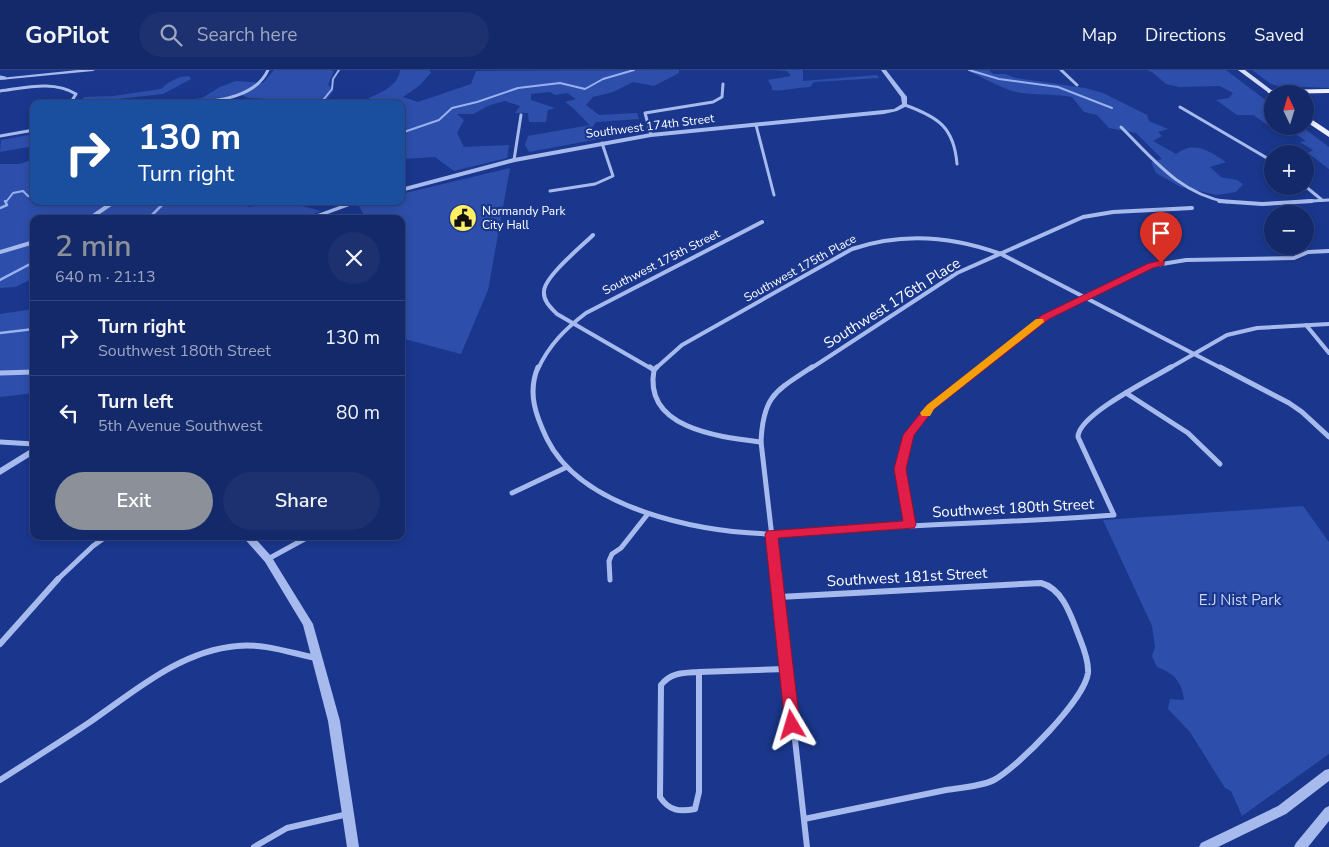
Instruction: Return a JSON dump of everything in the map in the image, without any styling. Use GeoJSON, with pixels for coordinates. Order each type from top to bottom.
{"type":"FeatureCollection","features":[{"type":"Feature","properties":{"kind":"main road"},"geometry":{"type":"LineString","coordinates":[[1241,70],[1264,87]]}},
{"type":"Feature","properties":{"kind":"main road"},"geometry":{"type":"LineString","coordinates":[[1314,92],[1329,91]]}},
{"type":"Feature","properties":{"kind":"main road"},"geometry":{"type":"LineString","coordinates":[[1314,124],[1329,135]]}},
{"type":"Feature","properties":{"kind":"street"},"geometry":{"type":"LineString","coordinates":[[2,78],[93,70]]}},
{"type":"Feature","properties":{"kind":"street"},"geometry":{"type":"LineString","coordinates":[[217,100],[232,98],[246,92],[266,75],[268,70]]}},
{"type":"Feature","properties":{"kind":"street"},"geometry":{"type":"LineString","coordinates":[[883,70],[904,97],[905,105],[925,112],[942,122],[955,147],[957,164]]}},
{"type":"Feature","properties":{"kind":"street"},"geometry":{"type":"LineString","coordinates":[[1061,70],[1077,85]]}},
{"type":"Feature","properties":{"kind":"street"},"geometry":{"type":"LineString","coordinates":[[650,136],[645,113],[713,102],[722,96],[723,84]]}},
{"type":"Feature","properties":{"kind":"street"},"geometry":{"type":"LineString","coordinates":[[0,91],[55,87],[69,90],[76,94],[72,100]]}},
{"type":"Feature","properties":{"kind":"street","name":"Southwest 174th Street"},"geometry":{"type":"LineString","coordinates":[[405,189],[514,160],[602,143],[650,136],[884,112],[895,110],[905,105]]}},
{"type":"Feature","properties":{"kind":"street"},"geometry":{"type":"LineString","coordinates":[[1180,108],[1264,156]]}},
{"type":"Feature","properties":{"kind":"street"},"geometry":{"type":"LineString","coordinates":[[514,160],[521,115]]}},
{"type":"Feature","properties":{"kind":"street"},"geometry":{"type":"LineString","coordinates":[[756,126],[774,195]]}},
{"type":"Feature","properties":{"kind":"street"},"geometry":{"type":"LineString","coordinates":[[1121,127],[1166,170],[1194,192],[1209,198],[1236,203],[1329,200]]}},
{"type":"Feature","properties":{"kind":"street"},"geometry":{"type":"LineString","coordinates":[[0,136],[30,131]]}},
{"type":"Feature","properties":{"kind":"street"},"geometry":{"type":"LineString","coordinates":[[550,191],[595,184],[613,176],[602,143]]}},
{"type":"Feature","properties":{"kind":"street"},"geometry":{"type":"LineString","coordinates":[[1314,193],[1322,200]]}},
{"type":"Feature","properties":{"kind":"street"},"geometry":{"type":"LineString","coordinates":[[95,215],[109,205]]}},
{"type":"Feature","properties":{"kind":"street"},"geometry":{"type":"LineString","coordinates":[[319,215],[348,205]]}},
{"type":"Feature","properties":{"kind":"street","name":"Southwest 176th Place"},"geometry":{"type":"LineString","coordinates":[[761,442],[762,419],[766,407],[774,395],[804,372],[957,273],[1083,217],[1113,212],[1192,208]]}},
{"type":"Feature","properties":{"kind":"street","name":"Southwest 175th Street"},"geometry":{"type":"LineString","coordinates":[[567,467],[551,447],[540,428],[534,409],[533,392],[540,359],[551,342],[571,323],[611,299],[762,222]]}},
{"type":"Feature","properties":{"kind":"street"},"geometry":{"type":"LineString","coordinates":[[593,235],[548,280],[544,290],[549,306],[571,323],[654,370],[652,387],[657,399],[666,411],[677,420],[699,431],[720,437],[761,442],[807,847]]}},
{"type":"Feature","properties":{"kind":"street","name":"Southwest 175th Place"},"geometry":{"type":"LineString","coordinates":[[654,370],[682,345],[861,245],[890,240],[938,239],[966,242],[1001,254],[1302,412],[1329,437]]}},
{"type":"Feature","properties":{"kind":"street"},"geometry":{"type":"LineString","coordinates":[[0,252],[30,243]]}},
{"type":"Feature","properties":{"kind":"street"},"geometry":{"type":"LineString","coordinates":[[910,525],[900,469],[909,435],[931,407],[1045,317],[1150,266],[1161,263],[1186,260],[1294,258],[1308,252],[1329,251]]}},
{"type":"Feature","properties":{"kind":"street"},"geometry":{"type":"LineString","coordinates":[[1220,464],[1196,439],[1126,393],[1227,335],[1240,331],[1329,324]]}},
{"type":"Feature","properties":{"kind":"street"},"geometry":{"type":"LineString","coordinates":[[1306,325],[1329,353]]}},
{"type":"Feature","properties":{"kind":"street"},"geometry":{"type":"LineString","coordinates":[[0,373],[30,372]]}},
{"type":"Feature","properties":{"kind":"street","name":"Southwest 180th Street"},"geometry":{"type":"LineString","coordinates":[[567,467],[594,488],[647,515],[685,524],[772,534],[1107,515],[1114,514],[1081,445],[1078,431],[1088,418],[1126,393]]}},
{"type":"Feature","properties":{"kind":"street"},"geometry":{"type":"LineString","coordinates":[[0,442],[30,444]]}},
{"type":"Feature","properties":{"kind":"street"},"geometry":{"type":"LineString","coordinates":[[0,472],[30,453]]}},
{"type":"Feature","properties":{"kind":"street"},"geometry":{"type":"LineString","coordinates":[[512,493],[567,467]]}},
{"type":"Feature","properties":{"kind":"street"},"geometry":{"type":"LineString","coordinates":[[610,580],[609,561],[612,554],[620,548],[647,515]]}},
{"type":"Feature","properties":{"kind":"street"},"geometry":{"type":"LineString","coordinates":[[0,644],[51,585],[101,540]]}},
{"type":"Feature","properties":{"kind":"street"},"geometry":{"type":"LineString","coordinates":[[251,540],[268,558],[308,624],[319,659],[334,721],[353,847]]}},
{"type":"Feature","properties":{"kind":"street"},"geometry":{"type":"LineString","coordinates":[[268,558],[302,540]]}},
{"type":"Feature","properties":{"kind":"street","name":"Southwest 181st Street"},"geometry":{"type":"LineString","coordinates":[[778,597],[1037,582],[1055,587],[1061,596],[1087,659],[1088,675],[1081,691],[1054,726],[1011,768],[993,781],[804,819]]}},
{"type":"Feature","properties":{"kind":"street"},"geometry":{"type":"LineString","coordinates":[[0,780],[151,681],[192,657],[216,649],[238,646],[257,647],[319,659]]}},
{"type":"Feature","properties":{"kind":"street"},"geometry":{"type":"LineString","coordinates":[[699,672],[699,792],[695,809],[677,812],[664,806],[660,797],[661,685],[667,677],[679,673],[699,672],[786,669]]}},
{"type":"Feature","properties":{"kind":"street"},"geometry":{"type":"LineString","coordinates":[[1205,847],[1282,810],[1329,774]]}},
{"type":"Feature","properties":{"kind":"street"},"geometry":{"type":"LineString","coordinates":[[1300,847],[1329,812]]}},
{"type":"Feature","properties":{"kind":"street"},"geometry":{"type":"LineString","coordinates":[[254,847],[287,828],[348,814]]}},
{"type":"Feature","properties":{"kind":"green space"},"geometry":{"type":"Polygon","coordinates":[[[274,70],[334,71],[328,85],[334,90],[326,100],[267,100],[248,98],[240,94],[214,100],[188,100],[202,98],[220,87],[236,81],[263,83],[274,70]]]}},
{"type":"Feature","properties":{"kind":"green space"},"geometry":{"type":"Polygon","coordinates":[[[400,70],[430,70],[431,73],[419,86],[403,97],[418,102],[471,84],[476,71],[679,70],[679,73],[654,86],[633,82],[613,92],[593,97],[586,105],[599,115],[637,113],[639,119],[596,122],[590,131],[599,133],[604,138],[529,152],[525,145],[528,136],[590,125],[565,102],[576,99],[567,93],[555,95],[550,92],[531,94],[531,100],[555,108],[548,110],[546,122],[529,122],[528,113],[515,113],[520,106],[505,101],[490,105],[473,114],[457,114],[464,120],[457,133],[464,147],[509,145],[507,158],[454,171],[435,157],[405,159],[405,100],[368,100],[393,84],[399,76],[400,70]]]}},
{"type":"Feature","properties":{"kind":"green space"},"geometry":{"type":"Polygon","coordinates":[[[772,70],[803,70],[803,81],[877,75],[879,78],[814,82],[810,87],[772,90],[768,80],[791,76],[787,71],[772,70]]]}},
{"type":"Feature","properties":{"kind":"green space"},"geometry":{"type":"Polygon","coordinates":[[[972,70],[989,70],[993,74],[1005,74],[1016,78],[1085,88],[1103,93],[1147,115],[1149,121],[1168,129],[1158,132],[1162,136],[1153,141],[1176,154],[1196,147],[1208,151],[1226,162],[1210,167],[1221,177],[1237,180],[1243,184],[1236,192],[1217,195],[1181,187],[1156,173],[1151,162],[1162,159],[1136,133],[1109,128],[1097,115],[1084,112],[1072,97],[1016,92],[970,72],[972,70]]]}},
{"type":"Feature","properties":{"kind":"green space"},"geometry":{"type":"Polygon","coordinates":[[[1147,70],[1226,70],[1264,99],[1264,122],[1253,115],[1237,115],[1216,100],[1229,98],[1233,93],[1220,86],[1179,87],[1166,84],[1147,70]]]}},
{"type":"Feature","properties":{"kind":"green space"},"geometry":{"type":"Polygon","coordinates":[[[1252,70],[1329,70],[1329,88],[1314,87],[1314,85],[1271,84],[1252,70]]]}},
{"type":"Feature","properties":{"kind":"green space"},"geometry":{"type":"Polygon","coordinates":[[[189,76],[191,79],[163,94],[118,100],[82,100],[84,97],[113,96],[161,89],[180,77],[189,76]]]}},
{"type":"Feature","properties":{"kind":"green space"},"geometry":{"type":"Polygon","coordinates":[[[30,135],[30,147],[0,152],[1,140],[30,135]]]}},
{"type":"Feature","properties":{"kind":"green space"},"geometry":{"type":"Polygon","coordinates":[[[1297,135],[1313,135],[1329,147],[1329,169],[1314,158],[1314,145],[1305,145],[1300,142],[1306,141],[1297,135]]]}},
{"type":"Feature","properties":{"kind":"green space"},"geometry":{"type":"Polygon","coordinates":[[[30,160],[30,205],[244,205],[249,207],[298,205],[321,211],[311,215],[30,215],[30,280],[15,287],[0,288],[0,164],[19,164],[30,160]]]}},
{"type":"Feature","properties":{"kind":"green space"},"geometry":{"type":"Polygon","coordinates":[[[510,168],[488,290],[461,354],[405,339],[405,215],[364,215],[359,205],[405,205],[405,193],[510,168]]]}},
{"type":"Feature","properties":{"kind":"green space"},"geometry":{"type":"Polygon","coordinates":[[[30,310],[30,393],[0,397],[0,314],[30,310]]]}},
{"type":"Feature","properties":{"kind":"green space","name":"E.J Nist Park"},"geometry":{"type":"Polygon","coordinates":[[[1303,506],[1329,542],[1329,754],[1242,816],[1231,791],[1225,788],[1190,732],[1168,709],[1170,699],[1184,700],[1181,688],[1172,675],[1157,667],[1152,656],[1155,647],[1152,626],[1103,520],[1303,506]]]}},
{"type":"Feature","properties":{"kind":"waterway"},"geometry":{"type":"LineString","coordinates":[[323,100],[332,89],[333,79],[339,70]]}},
{"type":"Feature","properties":{"kind":"waterway"},"geometry":{"type":"LineString","coordinates":[[405,132],[439,120],[452,108],[477,102],[518,88],[560,83],[585,89],[603,79],[634,70]]}},
{"type":"Feature","properties":{"kind":"waterway"},"geometry":{"type":"LineString","coordinates":[[969,70],[999,79],[1058,87],[1112,108]]}},
{"type":"Feature","properties":{"kind":"waterway"},"geometry":{"type":"LineString","coordinates":[[6,202],[13,193],[23,191],[30,196]]}},
{"type":"Feature","properties":{"kind":"waterway"},"geometry":{"type":"LineString","coordinates":[[0,208],[7,205],[5,201]]}},
{"type":"Feature","properties":{"kind":"waterway"},"geometry":{"type":"LineString","coordinates":[[152,215],[162,205]]}},
{"type":"Feature","properties":{"kind":"waterway"},"geometry":{"type":"LineString","coordinates":[[0,280],[30,264]]}},
{"type":"Feature","properties":{"kind":"waterway"},"geometry":{"type":"LineString","coordinates":[[0,333],[30,329]]}},
{"type":"Feature","properties":{"kind":"slow traffic"},"geometry":{"type":"LineString","coordinates":[[926,413],[931,407],[1040,322]]}},
{"type":"Feature","properties":{"kind":"place","name":"Normandy Park City Hall"},"geometry":{"type":"Point","coordinates":[463,218]}},
{"type":"Feature","properties":{"kind":"route"},"geometry":{"type":"LineString","coordinates":[[792,725],[772,534],[910,525],[900,469],[909,435],[931,407],[1045,317],[1150,266],[1161,263]]}}]}
